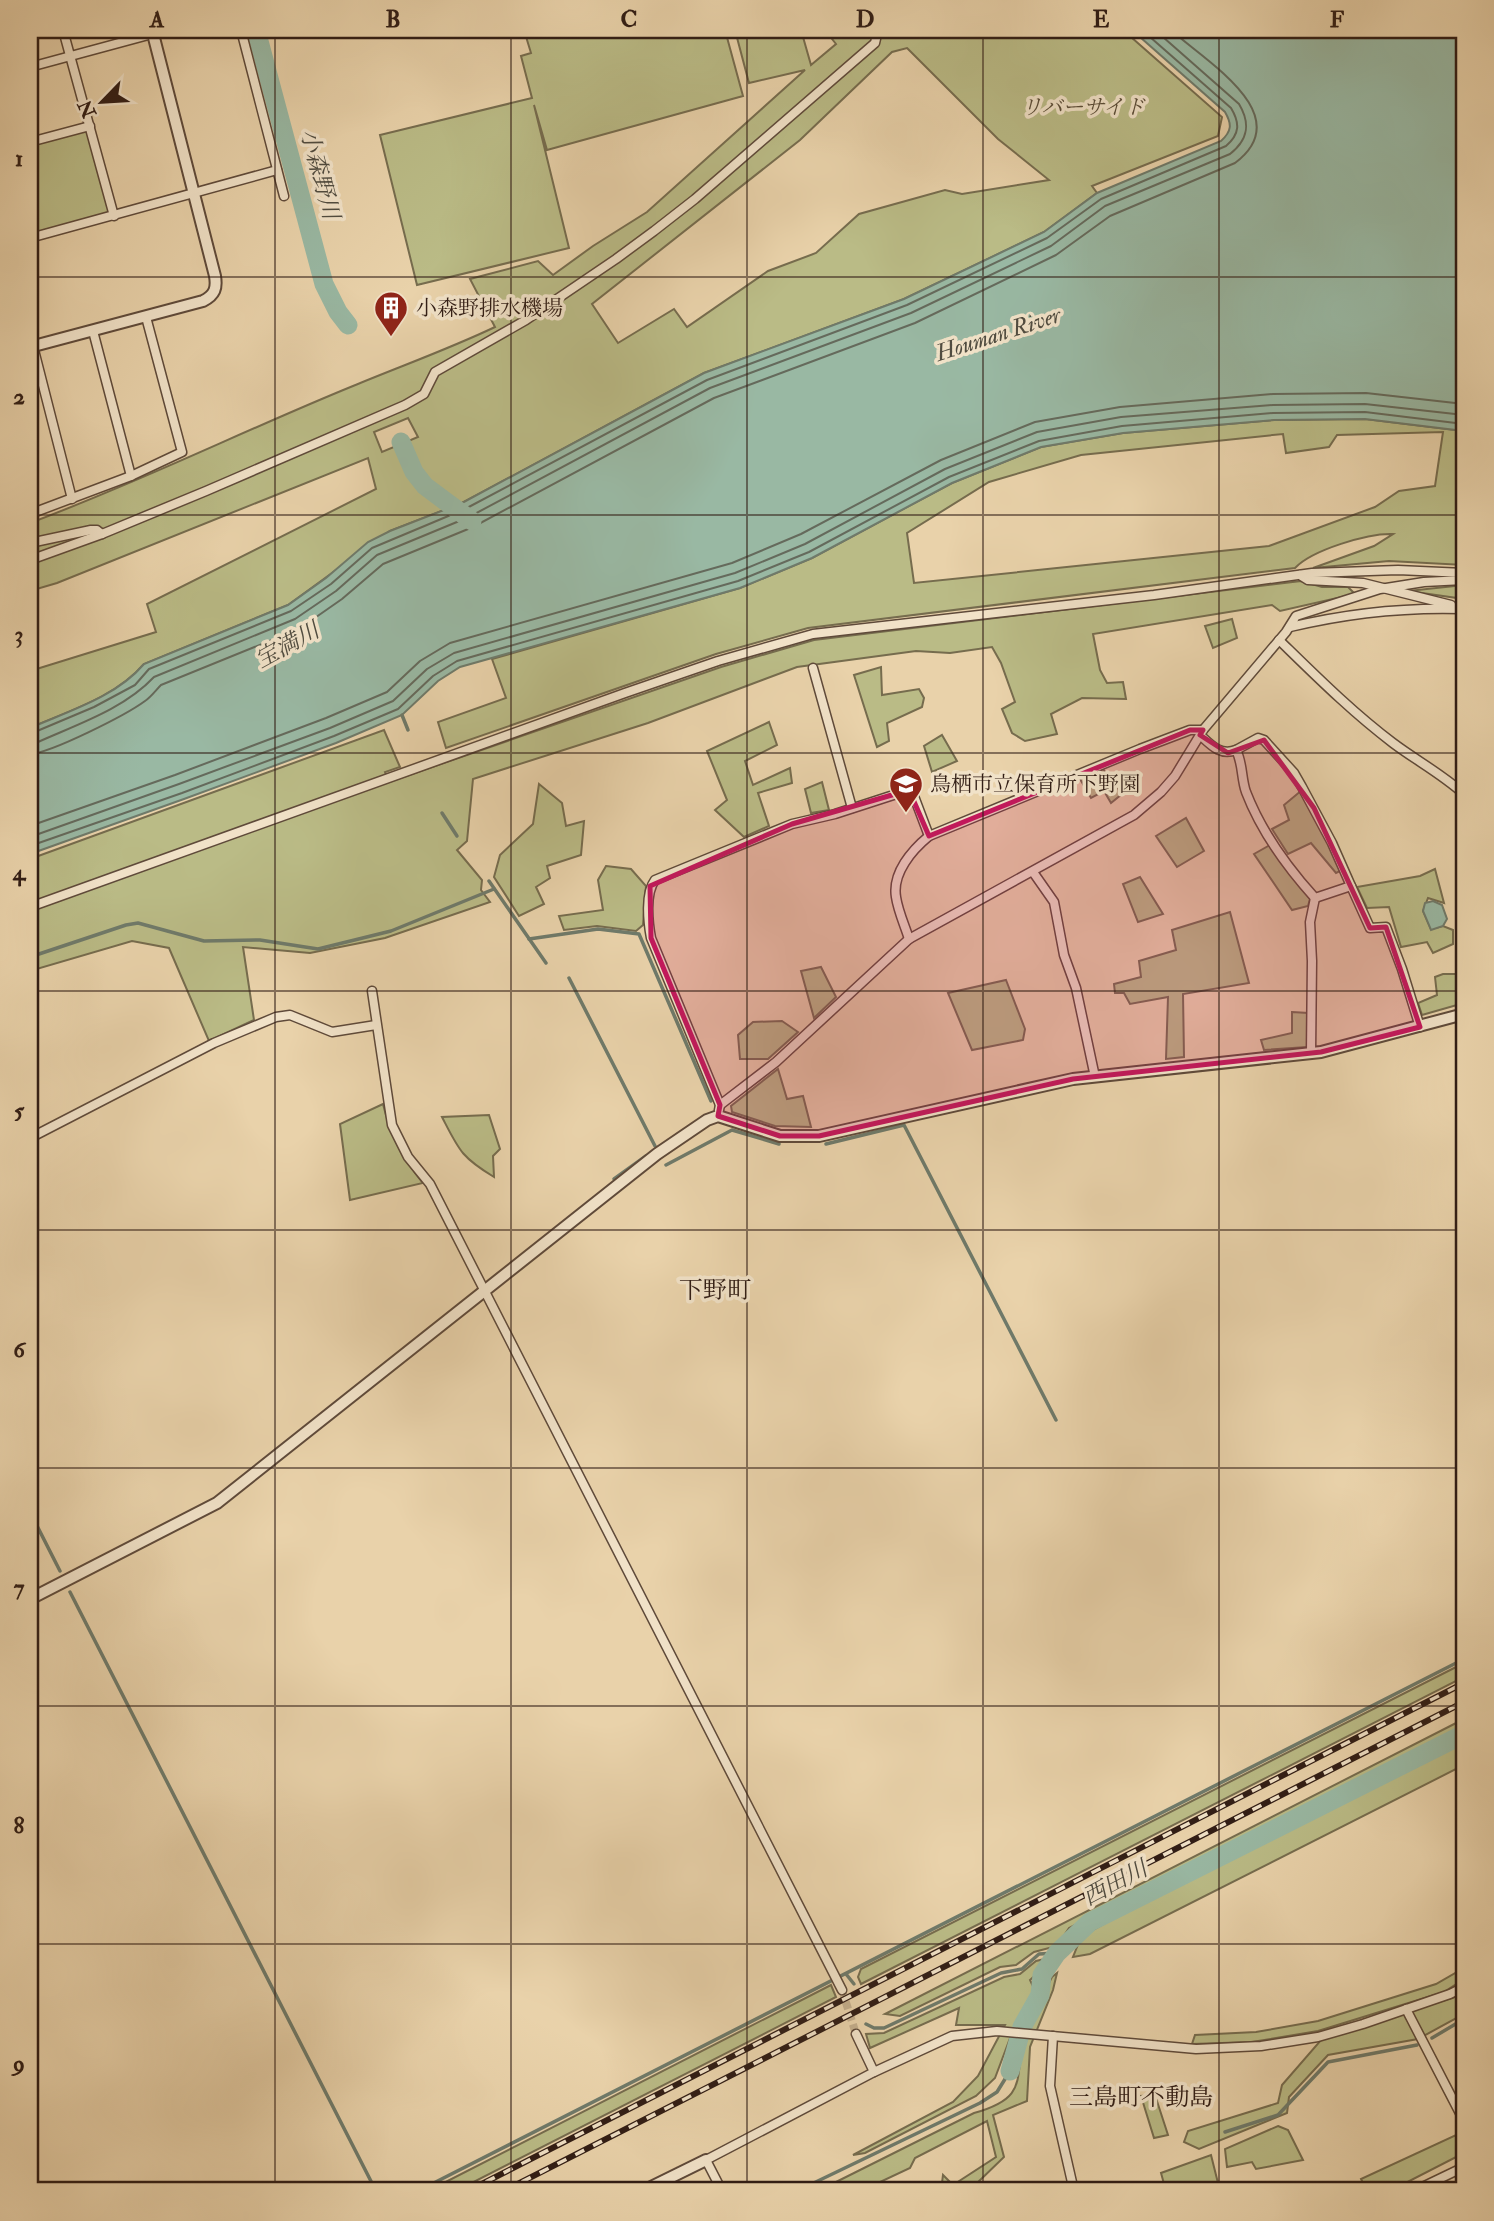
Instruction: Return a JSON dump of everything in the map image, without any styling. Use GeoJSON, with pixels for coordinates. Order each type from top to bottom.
{"type":"FeatureCollection","features":[{"type":"Feature","properties":{"kind":"street"},"geometry":{"type":"LineString","coordinates":[[62,30],[114,216]]}},
{"type":"Feature","properties":{"kind":"street"},"geometry":{"type":"LineString","coordinates":[[30,66],[167,30]]}},
{"type":"Feature","properties":{"kind":"street"},"geometry":{"type":"LineString","coordinates":[[241,30],[284,196]]}},
{"type":"Feature","properties":{"kind":"street"},"geometry":{"type":"LineString","coordinates":[[30,560],[102,534],[324,442],[424,394],[435,372],[526,320],[616,260],[695,199],[875,43],[878,30]]}},
{"type":"Feature","properties":{"kind":"street"},"geometry":{"type":"LineString","coordinates":[[72,499],[31,347],[203,302],[214,293],[217,284],[152,32]]}},
{"type":"Feature","properties":{"kind":"street"},"geometry":{"type":"LineString","coordinates":[[30,142],[90,126]]}},
{"type":"Feature","properties":{"kind":"street"},"geometry":{"type":"LineString","coordinates":[[30,238],[277,170]]}},
{"type":"Feature","properties":{"kind":"street"},"geometry":{"type":"LineString","coordinates":[[30,514],[131,476],[182,452],[146,317]]}},
{"type":"Feature","properties":{"kind":"street"},"geometry":{"type":"LineString","coordinates":[[93,331],[131,476]]}},
{"type":"Feature","properties":{"kind":"street"},"geometry":{"type":"LineString","coordinates":[[30,543],[90,530],[97,530],[102,534]]}},
{"type":"Feature","properties":{"kind":"street"},"geometry":{"type":"LineString","coordinates":[[30,907],[613,697],[718,661],[813,634],[1154,595],[1300,575],[1398,570],[1464,573]]}},
{"type":"Feature","properties":{"kind":"street"},"geometry":{"type":"LineString","coordinates":[[1300,575],[1308,580],[1363,583],[1464,608]]}},
{"type":"Feature","properties":{"kind":"street"},"geometry":{"type":"LineString","coordinates":[[30,1599],[217,1503],[657,1154],[719,1111],[909,939],[1134,815],[1175,776],[1201,733],[1290,628],[1296,616],[1380,589],[1424,582],[1464,580]]}},
{"type":"Feature","properties":{"kind":"street"},"geometry":{"type":"LineString","coordinates":[[1290,628],[1361,613],[1407,608],[1464,608]]}},
{"type":"Feature","properties":{"kind":"street"},"geometry":{"type":"LineString","coordinates":[[1279,640],[1353,711],[1395,744],[1444,776],[1464,794]]}},
{"type":"Feature","properties":{"kind":"street"},"geometry":{"type":"LineString","coordinates":[[813,668],[852,808]]}},
{"type":"Feature","properties":{"kind":"street"},"geometry":{"type":"LineString","coordinates":[[909,939],[895,894],[896,887],[902,867],[912,852],[929,836],[1190,730],[1201,733],[1219,751],[1228,753],[1258,738],[1264,740],[1294,773],[1332,843],[1370,928],[1386,927],[1407,982],[1420,1027]]}},
{"type":"Feature","properties":{"kind":"street"},"geometry":{"type":"LineString","coordinates":[[1236,750],[1245,789],[1264,829],[1315,898],[1310,922],[1311,1052]]}},
{"type":"Feature","properties":{"kind":"street"},"geometry":{"type":"LineString","coordinates":[[929,836],[912,791],[909,790],[792,824],[654,880],[650,886],[651,938],[719,1111],[780,1136],[819,1136],[1073,1079],[1311,1052],[1464,1014]]}},
{"type":"Feature","properties":{"kind":"street"},"geometry":{"type":"LineString","coordinates":[[1033,872],[1054,902],[1064,955],[1076,988],[1095,1077]]}},
{"type":"Feature","properties":{"kind":"street"},"geometry":{"type":"LineString","coordinates":[[1315,898],[1352,886]]}},
{"type":"Feature","properties":{"kind":"street"},"geometry":{"type":"LineString","coordinates":[[372,991],[391,1125],[408,1157],[430,1184],[486,1291],[840,1986]]}},
{"type":"Feature","properties":{"kind":"street"},"geometry":{"type":"LineString","coordinates":[[30,1139],[214,1043],[275,1017],[290,1015],[332,1032],[376,1025]]}},
{"type":"Feature","properties":{"kind":"street"},"geometry":{"type":"LineString","coordinates":[[643,2191],[874,2072],[966,2032],[997,2031],[1196,2049],[1261,2046],[1318,2037],[1464,1987]]}},
{"type":"Feature","properties":{"kind":"street"},"geometry":{"type":"LineString","coordinates":[[1406,2009],[1464,2121]]}},
{"type":"Feature","properties":{"kind":"street"},"geometry":{"type":"LineString","coordinates":[[856,2034],[874,2072]]}},
{"type":"Feature","properties":{"kind":"street"},"geometry":{"type":"LineString","coordinates":[[1053,2036],[1050,2086],[1074,2191]]}},
{"type":"Feature","properties":{"kind":"street"},"geometry":{"type":"LineString","coordinates":[[706,2160],[722,2191]]}},
{"type":"Feature","properties":{"kind":"street"},"geometry":{"type":"LineString","coordinates":[[1414,2191],[1464,2167]]}},
{"type":"Feature","properties":{"kind":"highlighted area"},"geometry":{"type":"Polygon","coordinates":[[[1190,730],[1203,730],[1200,735],[1228,753],[1264,740],[1314,808],[1370,928],[1386,927],[1420,1027],[1321,1052],[1073,1079],[819,1136],[780,1136],[718,1116],[720,1105],[651,938],[650,886],[792,824],[909,790],[929,836],[1190,730]]]}},
{"type":"Feature","properties":{"kind":"green space"},"geometry":{"type":"Polygon","coordinates":[[[524,30],[725,30],[743,96],[547,150],[534,105],[569,248],[417,285],[380,135],[532,98],[521,56],[531,53],[524,30]]]}},
{"type":"Feature","properties":{"kind":"green space","name":"リバーサイド"},"geometry":{"type":"Polygon","coordinates":[[[735,30],[801,30],[811,65],[836,44],[825,30],[1123,30],[1222,117],[1218,136],[1092,186],[1097,193],[1044,232],[904,299],[704,373],[462,503],[390,531],[288,605],[144,664],[133,676],[106,694],[30,728],[30,671],[156,632],[147,604],[376,489],[368,458],[57,583],[30,591],[30,523],[495,327],[470,279],[538,261],[553,275],[647,212],[805,70],[749,83],[735,30]],[[907,48],[892,52],[800,140],[592,304],[618,343],[674,309],[687,327],[768,271],[816,253],[859,214],[945,190],[962,194],[1049,180],[998,139],[907,48]],[[408,418],[374,432],[382,452],[418,437],[408,418]]]}},
{"type":"Feature","properties":{"kind":"green space"},"geometry":{"type":"Polygon","coordinates":[[[86,129],[111,215],[30,236],[30,145],[86,129]]]}},
{"type":"Feature","properties":{"kind":"green space"},"geometry":{"type":"Polygon","coordinates":[[[1365,419],[1464,431],[1464,565],[1389,561],[1313,568],[1374,546],[1393,534],[1382,534],[1327,549],[1295,568],[808,628],[716,654],[446,748],[438,722],[506,698],[492,659],[740,588],[812,558],[952,483],[1041,447],[1123,433],[1274,420],[1365,419]],[[1443,432],[1337,435],[1329,447],[1286,453],[1283,434],[1081,455],[989,482],[907,533],[914,583],[1269,546],[1375,507],[1399,491],[1435,486],[1443,432]]]}},
{"type":"Feature","properties":{"kind":"green space"},"geometry":{"type":"Polygon","coordinates":[[[1301,581],[1322,587],[1348,587],[1355,594],[1280,611],[1272,605],[1093,634],[1100,670],[1107,683],[1123,682],[1126,699],[1082,698],[1051,714],[1057,734],[1025,741],[1012,733],[1002,709],[1015,702],[1001,663],[992,647],[950,653],[916,651],[797,667],[648,723],[473,779],[467,841],[457,850],[482,880],[481,890],[490,902],[385,938],[310,953],[243,947],[254,1020],[209,1041],[169,948],[132,941],[30,971],[30,859],[384,730],[400,767],[385,772],[389,782],[721,667],[814,640],[1301,581]]]}},
{"type":"Feature","properties":{"kind":"green space"},"geometry":{"type":"Polygon","coordinates":[[[1464,585],[1464,599],[1408,591],[1464,585]]]}},
{"type":"Feature","properties":{"kind":"green space"},"geometry":{"type":"Polygon","coordinates":[[[1232,619],[1237,638],[1213,648],[1205,626],[1232,619]]]}},
{"type":"Feature","properties":{"kind":"green space"},"geometry":{"type":"Polygon","coordinates":[[[881,667],[882,695],[919,689],[924,698],[922,707],[887,723],[889,741],[877,747],[854,675],[881,667]]]}},
{"type":"Feature","properties":{"kind":"green space"},"geometry":{"type":"Polygon","coordinates":[[[769,722],[777,745],[745,761],[753,785],[790,768],[792,783],[758,793],[769,826],[744,837],[715,810],[727,800],[707,751],[769,722]]]}},
{"type":"Feature","properties":{"kind":"green space"},"geometry":{"type":"Polygon","coordinates":[[[942,735],[957,761],[932,772],[924,746],[942,735]]]}},
{"type":"Feature","properties":{"kind":"green space"},"geometry":{"type":"Polygon","coordinates":[[[1103,769],[1122,794],[1111,803],[1104,791],[1091,798],[1080,779],[1103,769]]]}},
{"type":"Feature","properties":{"kind":"green space"},"geometry":{"type":"Polygon","coordinates":[[[822,782],[829,810],[811,813],[805,789],[822,782]]]}},
{"type":"Feature","properties":{"kind":"green space"},"geometry":{"type":"Polygon","coordinates":[[[539,784],[562,803],[566,826],[584,821],[581,855],[547,866],[550,878],[536,887],[544,904],[519,916],[494,877],[500,855],[533,824],[539,784]]]}},
{"type":"Feature","properties":{"kind":"green space"},"geometry":{"type":"Polygon","coordinates":[[[1302,790],[1342,870],[1336,873],[1311,843],[1288,854],[1272,829],[1289,820],[1284,805],[1302,790]]]}},
{"type":"Feature","properties":{"kind":"green space"},"geometry":{"type":"Polygon","coordinates":[[[1186,818],[1204,851],[1177,867],[1156,836],[1186,818]]]}},
{"type":"Feature","properties":{"kind":"green space"},"geometry":{"type":"Polygon","coordinates":[[[1270,845],[1310,899],[1308,906],[1292,910],[1254,854],[1270,845]]]}},
{"type":"Feature","properties":{"kind":"green space"},"geometry":{"type":"Polygon","coordinates":[[[606,866],[631,869],[646,886],[643,925],[636,931],[597,926],[564,930],[559,916],[603,910],[598,880],[606,866]]]}},
{"type":"Feature","properties":{"kind":"green space"},"geometry":{"type":"Polygon","coordinates":[[[1435,869],[1444,903],[1428,898],[1423,911],[1431,929],[1443,926],[1453,930],[1453,944],[1433,953],[1427,942],[1401,947],[1389,907],[1367,908],[1357,887],[1420,876],[1435,869]]]}},
{"type":"Feature","properties":{"kind":"green space"},"geometry":{"type":"Polygon","coordinates":[[[1140,877],[1163,914],[1138,922],[1123,884],[1140,877]]]}},
{"type":"Feature","properties":{"kind":"green space"},"geometry":{"type":"Polygon","coordinates":[[[1230,912],[1249,983],[1183,994],[1184,1057],[1166,1059],[1168,997],[1130,1004],[1124,993],[1115,993],[1114,984],[1141,977],[1139,961],[1176,950],[1172,930],[1230,912]]]}},
{"type":"Feature","properties":{"kind":"green space"},"geometry":{"type":"Polygon","coordinates":[[[821,967],[836,997],[814,1018],[801,971],[821,967]]]}},
{"type":"Feature","properties":{"kind":"green space"},"geometry":{"type":"Polygon","coordinates":[[[1461,974],[1464,982],[1464,1003],[1422,1015],[1418,1003],[1437,995],[1435,977],[1461,974]]]}},
{"type":"Feature","properties":{"kind":"green space"},"geometry":{"type":"Polygon","coordinates":[[[1006,980],[1025,1029],[1023,1040],[972,1050],[948,993],[1006,980]]]}},
{"type":"Feature","properties":{"kind":"green space"},"geometry":{"type":"Polygon","coordinates":[[[1292,1012],[1308,1013],[1307,1047],[1264,1050],[1261,1040],[1292,1033],[1292,1012]]]}},
{"type":"Feature","properties":{"kind":"green space"},"geometry":{"type":"Polygon","coordinates":[[[782,1021],[798,1032],[768,1059],[740,1059],[738,1035],[753,1022],[782,1021]]]}},
{"type":"Feature","properties":{"kind":"green space"},"geometry":{"type":"Polygon","coordinates":[[[778,1069],[787,1099],[803,1096],[811,1127],[775,1126],[732,1112],[731,1106],[778,1069]]]}},
{"type":"Feature","properties":{"kind":"green space"},"geometry":{"type":"Polygon","coordinates":[[[383,1104],[398,1146],[423,1183],[350,1200],[340,1124],[383,1104]]]}},
{"type":"Feature","properties":{"kind":"green space"},"geometry":{"type":"Polygon","coordinates":[[[489,1115],[500,1149],[493,1156],[494,1177],[462,1152],[442,1117],[489,1115]]]}},
{"type":"Feature","properties":{"kind":"green space"},"geometry":{"type":"Polygon","coordinates":[[[1464,1663],[1464,1677],[861,1984],[858,1977],[861,1969],[1464,1663]]]}},
{"type":"Feature","properties":{"kind":"green space"},"geometry":{"type":"Polygon","coordinates":[[[1464,1719],[1464,1728],[1069,1928],[1057,1946],[1034,1952],[1016,1965],[1000,1967],[900,2016],[885,2014],[1464,1719]]]}},
{"type":"Feature","properties":{"kind":"green space"},"geometry":{"type":"Polygon","coordinates":[[[1464,1739],[1464,1765],[1090,1954],[1073,1957],[1081,1937],[1121,1914],[1464,1739]]]}},
{"type":"Feature","properties":{"kind":"green space"},"geometry":{"type":"Polygon","coordinates":[[[1045,1959],[1040,1971],[1030,1980],[1036,1993],[1015,2025],[995,2078],[976,2096],[865,2153],[853,2155],[953,2102],[978,2076],[1005,2025],[956,2025],[959,2008],[870,2048],[866,2034],[884,2033],[1004,1977],[1020,1974],[1036,1961],[1045,1959]]]}},
{"type":"Feature","properties":{"kind":"green space"},"geometry":{"type":"Polygon","coordinates":[[[1464,1968],[1464,1979],[1444,1992],[1318,2031],[1252,2042],[1192,2044],[1195,2035],[1256,2032],[1318,2021],[1436,1984],[1464,1968]]]}},
{"type":"Feature","properties":{"kind":"green space"},"geometry":{"type":"Polygon","coordinates":[[[1057,1973],[1030,2047],[1027,2101],[993,2115],[1004,2157],[972,2188],[974,2191],[941,2191],[943,2175],[953,2185],[996,2157],[987,2121],[915,2158],[910,2168],[861,2191],[818,2191],[974,2113],[992,2107],[1012,2093],[1019,2074],[1025,2033],[1030,2019],[1052,1977],[1057,1973]]]}},
{"type":"Feature","properties":{"kind":"green space"},"geometry":{"type":"Polygon","coordinates":[[[831,1985],[836,1997],[456,2191],[428,2191],[831,1985]]]}},
{"type":"Feature","properties":{"kind":"green space"},"geometry":{"type":"Polygon","coordinates":[[[1464,1994],[1464,2014],[1418,2039],[1328,2055],[1289,2097],[1287,2113],[1199,2149],[1184,2142],[1188,2131],[1278,2103],[1282,2085],[1321,2040],[1464,1994]]]}},
{"type":"Feature","properties":{"kind":"green space"},"geometry":{"type":"Polygon","coordinates":[[[1155,2095],[1168,2135],[1154,2138],[1141,2096],[1155,2095]]]}},
{"type":"Feature","properties":{"kind":"green space"},"geometry":{"type":"Polygon","coordinates":[[[1278,2126],[1288,2130],[1303,2160],[1256,2169],[1252,2162],[1227,2167],[1225,2149],[1278,2126]]]}},
{"type":"Feature","properties":{"kind":"green space"},"geometry":{"type":"Polygon","coordinates":[[[1456,2135],[1464,2153],[1390,2191],[1367,2191],[1361,2179],[1456,2135]]]}},
{"type":"Feature","properties":{"kind":"green space"},"geometry":{"type":"Polygon","coordinates":[[[1211,2155],[1220,2191],[1194,2191],[1190,2184],[1166,2191],[1161,2173],[1211,2155]]]}},
{"type":"Feature","properties":{"kind":"water"},"geometry":{"type":"Polygon","coordinates":[[[1132,30],[1464,30],[1464,431],[1365,419],[1274,420],[1123,433],[1041,447],[952,483],[812,558],[740,588],[460,667],[438,681],[402,715],[336,743],[30,854],[30,728],[106,694],[133,676],[144,664],[288,605],[326,578],[368,542],[462,503],[704,373],[904,299],[1044,232],[1097,193],[1221,141],[1230,127],[1225,112],[1132,30]]]}},
{"type":"Feature","properties":{"kind":"water"},"geometry":{"type":"Polygon","coordinates":[[[1433,901],[1442,905],[1447,919],[1443,926],[1431,930],[1423,911],[1425,903],[1433,901]]]}},
{"type":"Feature","properties":{"kind":"waterway","name":"小森野川"},"geometry":{"type":"LineString","coordinates":[[256,30],[324,284],[348,325]]}},
{"type":"Feature","properties":{"kind":"waterway","name":"小森野川"},"geometry":{"type":"LineString","coordinates":[[401,442],[414,472],[425,486],[472,521]]}},
{"type":"Feature","properties":{"kind":"waterway"},"geometry":{"type":"LineString","coordinates":[[402,715],[408,730]]}},
{"type":"Feature","properties":{"kind":"waterway"},"geometry":{"type":"LineString","coordinates":[[442,813],[457,836]]}},
{"type":"Feature","properties":{"kind":"waterway"},"geometry":{"type":"LineString","coordinates":[[489,881],[546,963]]}},
{"type":"Feature","properties":{"kind":"waterway"},"geometry":{"type":"LineString","coordinates":[[30,957],[138,923],[204,941],[260,940],[318,949],[391,931],[494,889]]}},
{"type":"Feature","properties":{"kind":"waterway"},"geometry":{"type":"LineString","coordinates":[[529,939],[598,929],[639,934],[711,1101]]}},
{"type":"Feature","properties":{"kind":"waterway"},"geometry":{"type":"LineString","coordinates":[[569,978],[655,1146]]}},
{"type":"Feature","properties":{"kind":"waterway"},"geometry":{"type":"LineString","coordinates":[[826,1144],[904,1125],[1056,1420]]}},
{"type":"Feature","properties":{"kind":"waterway"},"geometry":{"type":"LineString","coordinates":[[666,1165],[732,1130],[779,1144]]}},
{"type":"Feature","properties":{"kind":"waterway"},"geometry":{"type":"LineString","coordinates":[[614,1179],[646,1156]]}},
{"type":"Feature","properties":{"kind":"waterway"},"geometry":{"type":"LineString","coordinates":[[30,1512],[60,1571]]}},
{"type":"Feature","properties":{"kind":"waterway"},"geometry":{"type":"LineString","coordinates":[[70,1592],[376,2191]]}},
{"type":"Feature","properties":{"kind":"waterway"},"geometry":{"type":"LineString","coordinates":[[418,2191],[1464,1659]]}},
{"type":"Feature","properties":{"kind":"waterway","name":"西田川"},"geometry":{"type":"LineString","coordinates":[[1010,2071],[1022,2027],[1040,1995],[1042,1975],[1057,1953],[1090,1922],[1464,1734]]}},
{"type":"Feature","properties":{"kind":"waterway"},"geometry":{"type":"LineString","coordinates":[[866,2024],[874,2028],[884,2028],[1001,1973],[1022,1969],[1039,1954],[1057,1953]]}},
{"type":"Feature","properties":{"kind":"waterway"},"geometry":{"type":"LineString","coordinates":[[846,1974],[854,1984]]}},
{"type":"Feature","properties":{"kind":"waterway"},"geometry":{"type":"LineString","coordinates":[[1432,2038],[1464,2019]]}},
{"type":"Feature","properties":{"kind":"waterway"},"geometry":{"type":"LineString","coordinates":[[1225,2132],[1278,2115],[1328,2062],[1417,2045]]}},
{"type":"Feature","properties":{"kind":"waterway","name":"西田川"},"geometry":{"type":"LineString","coordinates":[[797,2191],[980,2103],[997,2092],[1010,2071]]}},
{"type":"Feature","properties":{"kind":"tunnel"},"geometry":{"type":"LineString","coordinates":[[842,1990],[856,2034]]}},
{"type":"Feature","properties":{"kind":"railway"},"geometry":{"type":"LineString","coordinates":[[468,2191],[1464,1683]]}},
{"type":"Feature","properties":{"kind":"railway"},"geometry":{"type":"LineString","coordinates":[[504,2191],[1464,1702]]}},
{"type":"Feature","properties":{"kind":"place","name":"小森野排水機場"},"geometry":{"type":"Point","coordinates":[391,338]}},
{"type":"Feature","properties":{"kind":"place","name":"鳥栖市立保育所下野園"},"geometry":{"type":"Point","coordinates":[906,814]}},
{"type":"Feature","properties":{"kind":"district","name":"下野町"},"geometry":{"type":"Point","coordinates":[715,1290]}},
{"type":"Feature","properties":{"kind":"district","name":"三島町不動島"},"geometry":{"type":"Point","coordinates":[1141,2097]}},
{"type":"Feature","properties":{"kind":"water label","name":"Houman River"},"geometry":{"type":"Point","coordinates":[998,334]}},
{"type":"Feature","properties":{"kind":"water label","name":"宝満川"},"geometry":{"type":"Point","coordinates":[287,645]}}]}
